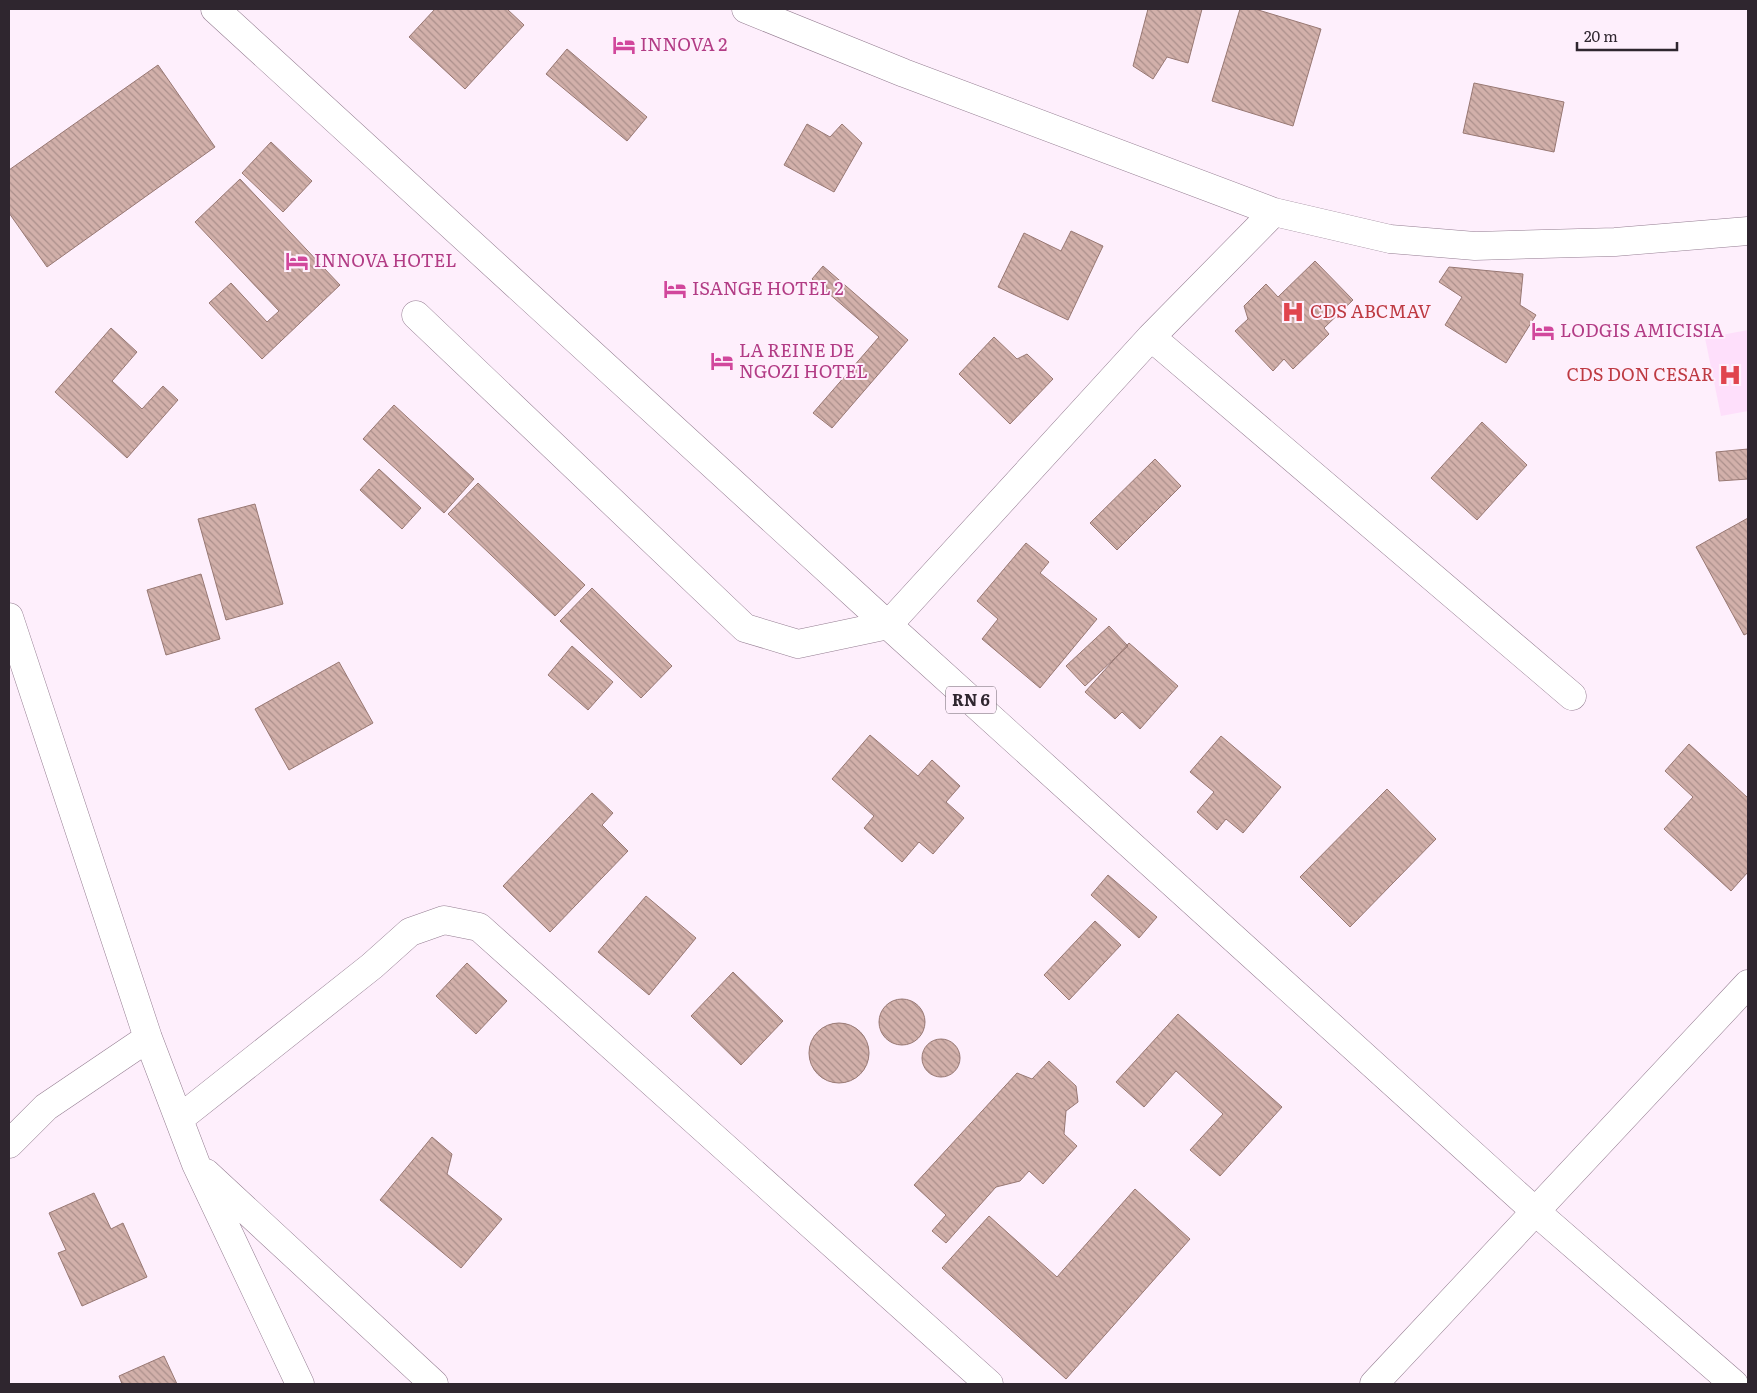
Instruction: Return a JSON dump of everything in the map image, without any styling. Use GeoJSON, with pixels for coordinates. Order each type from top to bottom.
{"type":"FeatureCollection","features":[{"type":"Feature","properties":{"kind":"street","name":"RN 6"},"geometry":{"type":"LineString","coordinates":[[215,9],[888,625],[1536,1212],[1734,1384]]}},
{"type":"Feature","properties":{"kind":"street"},"geometry":{"type":"LineString","coordinates":[[746,9],[904,73],[1274,212],[1390,239],[1475,246],[1615,242],[1748,231]]}},
{"type":"Feature","properties":{"kind":"street"},"geometry":{"type":"LineString","coordinates":[[416,315],[745,628],[798,644],[888,625],[1151,337],[1274,212]]}},
{"type":"Feature","properties":{"kind":"street"},"geometry":{"type":"LineString","coordinates":[[1151,337],[1572,696]]}},
{"type":"Feature","properties":{"kind":"street"},"geometry":{"type":"LineString","coordinates":[[9,617],[148,1038],[196,1164],[300,1384]]}},
{"type":"Feature","properties":{"kind":"street"},"geometry":{"type":"LineString","coordinates":[[179,1119],[372,966],[410,932],[444,920],[479,927],[989,1384]]}},
{"type":"Feature","properties":{"kind":"street"},"geometry":{"type":"LineString","coordinates":[[1374,1384],[1748,984]]}},
{"type":"Feature","properties":{"kind":"street"},"geometry":{"type":"LineString","coordinates":[[9,1144],[46,1107],[148,1038]]}},
{"type":"Feature","properties":{"kind":"street"},"geometry":{"type":"LineString","coordinates":[[196,1164],[434,1384]]}},
{"type":"Feature","properties":{"kind":"shaded area","name":"CDS DON CESAR"},"geometry":{"type":"Polygon","coordinates":[[[1748,330],[1748,411],[1721,416],[1705,338],[1748,330]]]}},
{"type":"Feature","properties":{"kind":"building"},"geometry":{"type":"Polygon","coordinates":[[[435,9],[507,9],[524,25],[465,89],[409,37],[435,9]]]}},
{"type":"Feature","properties":{"kind":"building"},"geometry":{"type":"Polygon","coordinates":[[[1148,9],[1202,9],[1188,63],[1167,57],[1153,79],[1133,66],[1148,9]]]}},
{"type":"Feature","properties":{"kind":"building"},"geometry":{"type":"Polygon","coordinates":[[[1240,9],[1255,9],[1321,29],[1293,126],[1212,101],[1240,9]]]}},
{"type":"Feature","properties":{"kind":"building"},"geometry":{"type":"Polygon","coordinates":[[[567,49],[647,117],[627,141],[546,74],[567,49]]]}},
{"type":"Feature","properties":{"kind":"building"},"geometry":{"type":"Polygon","coordinates":[[[158,65],[215,147],[47,267],[9,213],[9,170],[158,65]]]}},
{"type":"Feature","properties":{"kind":"building"},"geometry":{"type":"Polygon","coordinates":[[[1474,83],[1564,102],[1554,152],[1463,133],[1474,83]]]}},
{"type":"Feature","properties":{"kind":"building"},"geometry":{"type":"Polygon","coordinates":[[[807,124],[830,137],[842,124],[862,143],[834,192],[784,165],[807,124]]]}},
{"type":"Feature","properties":{"kind":"building"},"geometry":{"type":"Polygon","coordinates":[[[271,142],[312,181],[283,212],[242,173],[271,142]]]}},
{"type":"Feature","properties":{"kind":"building"},"geometry":{"type":"Polygon","coordinates":[[[240,179],[340,285],[262,359],[209,303],[231,283],[267,322],[279,311],[195,222],[240,179]]]}},
{"type":"Feature","properties":{"kind":"building"},"geometry":{"type":"Polygon","coordinates":[[[1071,231],[1103,246],[1068,320],[998,287],[1024,233],[1061,251],[1071,231]]]}},
{"type":"Feature","properties":{"kind":"building","name":"CDS ABCMAV"},"geometry":{"type":"Polygon","coordinates":[[[1315,261],[1353,300],[1324,328],[1329,334],[1293,369],[1284,359],[1273,371],[1235,331],[1248,319],[1244,306],[1266,284],[1278,297],[1315,261]]]}},
{"type":"Feature","properties":{"kind":"building"},"geometry":{"type":"Polygon","coordinates":[[[823,266],[908,340],[832,428],[813,413],[879,337],[812,279],[823,266]]]}},
{"type":"Feature","properties":{"kind":"building"},"geometry":{"type":"Polygon","coordinates":[[[1449,267],[1523,274],[1520,305],[1536,315],[1506,363],[1445,325],[1462,297],[1439,282],[1449,267]]]}},
{"type":"Feature","properties":{"kind":"building"},"geometry":{"type":"Polygon","coordinates":[[[111,328],[137,352],[112,381],[142,409],[163,386],[178,400],[127,458],[55,392],[111,328]]]}},
{"type":"Feature","properties":{"kind":"building"},"geometry":{"type":"Polygon","coordinates":[[[994,337],[1017,359],[1027,354],[1053,379],[1010,424],[959,374],[994,337]]]}},
{"type":"Feature","properties":{"kind":"building"},"geometry":{"type":"Polygon","coordinates":[[[394,405],[474,479],[444,513],[363,439],[394,405]]]}},
{"type":"Feature","properties":{"kind":"building"},"geometry":{"type":"Polygon","coordinates":[[[1482,422],[1527,465],[1477,520],[1431,478],[1482,422]]]}},
{"type":"Feature","properties":{"kind":"building"},"geometry":{"type":"Polygon","coordinates":[[[1748,449],[1748,479],[1719,481],[1716,452],[1748,449]]]}},
{"type":"Feature","properties":{"kind":"building"},"geometry":{"type":"Polygon","coordinates":[[[1155,459],[1181,486],[1117,550],[1090,523],[1155,459]]]}},
{"type":"Feature","properties":{"kind":"building"},"geometry":{"type":"Polygon","coordinates":[[[379,469],[421,508],[402,529],[360,490],[379,469]]]}},
{"type":"Feature","properties":{"kind":"building"},"geometry":{"type":"Polygon","coordinates":[[[478,483],[585,585],[555,616],[448,514],[478,483]]]}},
{"type":"Feature","properties":{"kind":"building"},"geometry":{"type":"Polygon","coordinates":[[[255,504],[283,604],[226,620],[198,519],[255,504]]]}},
{"type":"Feature","properties":{"kind":"building"},"geometry":{"type":"Polygon","coordinates":[[[1748,518],[1748,633],[1744,635],[1696,547],[1748,518]]]}},
{"type":"Feature","properties":{"kind":"building"},"geometry":{"type":"Polygon","coordinates":[[[1026,543],[1049,562],[1040,573],[1097,619],[1040,688],[982,639],[998,619],[977,601],[1026,543]]]}},
{"type":"Feature","properties":{"kind":"building"},"geometry":{"type":"Polygon","coordinates":[[[201,574],[220,639],[166,655],[147,590],[201,574]]]}},
{"type":"Feature","properties":{"kind":"building"},"geometry":{"type":"Polygon","coordinates":[[[592,588],[672,666],[641,698],[560,621],[592,588]]]}},
{"type":"Feature","properties":{"kind":"building"},"geometry":{"type":"Polygon","coordinates":[[[1109,626],[1128,646],[1085,686],[1066,666],[1109,626]]]}},
{"type":"Feature","properties":{"kind":"building"},"geometry":{"type":"Polygon","coordinates":[[[1129,643],[1178,686],[1140,729],[1122,712],[1115,719],[1085,692],[1129,643]]]}},
{"type":"Feature","properties":{"kind":"building"},"geometry":{"type":"Polygon","coordinates":[[[572,646],[613,682],[588,710],[548,675],[572,646]]]}},
{"type":"Feature","properties":{"kind":"building"},"geometry":{"type":"Polygon","coordinates":[[[339,662],[373,723],[289,770],[255,709],[339,662]]]}},
{"type":"Feature","properties":{"kind":"building"},"geometry":{"type":"Polygon","coordinates":[[[870,735],[918,776],[932,760],[960,786],[946,802],[964,818],[933,854],[919,842],[902,862],[864,828],[874,816],[832,779],[870,735]]]}},
{"type":"Feature","properties":{"kind":"building"},"geometry":{"type":"Polygon","coordinates":[[[1221,736],[1281,787],[1243,833],[1226,819],[1217,830],[1197,812],[1214,792],[1190,772],[1221,736]]]}},
{"type":"Feature","properties":{"kind":"building"},"geometry":{"type":"Polygon","coordinates":[[[1689,744],[1748,798],[1748,872],[1731,891],[1664,829],[1693,797],[1665,771],[1689,744]]]}},
{"type":"Feature","properties":{"kind":"building"},"geometry":{"type":"Polygon","coordinates":[[[1387,789],[1436,839],[1350,927],[1300,877],[1387,789]]]}},
{"type":"Feature","properties":{"kind":"building"},"geometry":{"type":"Polygon","coordinates":[[[592,793],[613,813],[602,825],[628,851],[550,932],[503,886],[592,793]]]}},
{"type":"Feature","properties":{"kind":"building"},"geometry":{"type":"Polygon","coordinates":[[[1108,875],[1157,917],[1139,938],[1091,895],[1108,875]]]}},
{"type":"Feature","properties":{"kind":"building"},"geometry":{"type":"Polygon","coordinates":[[[646,896],[696,938],[649,995],[598,952],[646,896]]]}},
{"type":"Feature","properties":{"kind":"building"},"geometry":{"type":"Polygon","coordinates":[[[1095,921],[1121,945],[1069,1000],[1044,975],[1095,921]]]}},
{"type":"Feature","properties":{"kind":"building"},"geometry":{"type":"Polygon","coordinates":[[[467,963],[507,1001],[476,1034],[436,996],[467,963]]]}},
{"type":"Feature","properties":{"kind":"building"},"geometry":{"type":"Polygon","coordinates":[[[733,972],[783,1021],[741,1065],[691,1016],[733,972]]]}},
{"type":"Feature","properties":{"kind":"building"},"geometry":{"type":"Polygon","coordinates":[[[898,999],[906,999],[915,1003],[921,1009],[925,1022],[921,1035],[915,1041],[906,1045],[898,1045],[889,1041],[883,1035],[879,1026],[879,1018],[883,1009],[889,1003],[898,999]]]}},
{"type":"Feature","properties":{"kind":"building"},"geometry":{"type":"Polygon","coordinates":[[[1178,1014],[1282,1107],[1220,1176],[1190,1150],[1223,1114],[1176,1071],[1144,1107],[1116,1082],[1178,1014]]]}},
{"type":"Feature","properties":{"kind":"building"},"geometry":{"type":"Polygon","coordinates":[[[833,1023],[845,1023],[856,1028],[864,1036],[869,1047],[867,1065],[856,1078],[845,1083],[833,1083],[822,1078],[814,1070],[809,1059],[809,1047],[814,1036],[822,1028],[833,1023]]]}},
{"type":"Feature","properties":{"kind":"building"},"geometry":{"type":"Polygon","coordinates":[[[941,1039],[955,1044],[960,1058],[955,1072],[941,1077],[927,1072],[922,1058],[927,1044],[941,1039]]]}},
{"type":"Feature","properties":{"kind":"building"},"geometry":{"type":"Polygon","coordinates":[[[1049,1061],[1076,1086],[1078,1102],[1066,1111],[1064,1134],[1077,1146],[1043,1184],[1029,1171],[1020,1181],[996,1187],[946,1243],[932,1231],[946,1215],[914,1185],[1017,1073],[1032,1079],[1049,1061]]]}},
{"type":"Feature","properties":{"kind":"building"},"geometry":{"type":"Polygon","coordinates":[[[432,1137],[452,1154],[447,1174],[502,1219],[461,1268],[380,1200],[432,1137]]]}},
{"type":"Feature","properties":{"kind":"building"},"geometry":{"type":"Polygon","coordinates":[[[1135,1189],[1190,1239],[1066,1379],[942,1268],[989,1216],[1057,1277],[1135,1189]]]}},
{"type":"Feature","properties":{"kind":"building"},"geometry":{"type":"Polygon","coordinates":[[[94,1193],[111,1229],[123,1223],[147,1277],[82,1306],[58,1253],[66,1250],[49,1213],[94,1193]]]}},
{"type":"Feature","properties":{"kind":"building"},"geometry":{"type":"Polygon","coordinates":[[[164,1356],[177,1384],[122,1384],[119,1376],[164,1356]]]}},
{"type":"Feature","properties":{"kind":"place","name":"INNOVA 2"},"geometry":{"type":"Point","coordinates":[624,45]}},
{"type":"Feature","properties":{"kind":"place","name":"INNOVA HOTEL"},"geometry":{"type":"Point","coordinates":[297,261]}},
{"type":"Feature","properties":{"kind":"place","name":"ISANGE HOTEL 2"},"geometry":{"type":"Point","coordinates":[675,289]}},
{"type":"Feature","properties":{"kind":"place","name":"CDS ABCMAV"},"geometry":{"type":"Point","coordinates":[1293,312]}},
{"type":"Feature","properties":{"kind":"place","name":"LODGIS AMICISIA"},"geometry":{"type":"Point","coordinates":[1543,331]}},
{"type":"Feature","properties":{"kind":"place","name":"LA REINE DE NGOZI HOTEL"},"geometry":{"type":"Point","coordinates":[722,361]}},
{"type":"Feature","properties":{"kind":"place","name":"CDS DON CESAR"},"geometry":{"type":"Point","coordinates":[1730,375]}}]}
